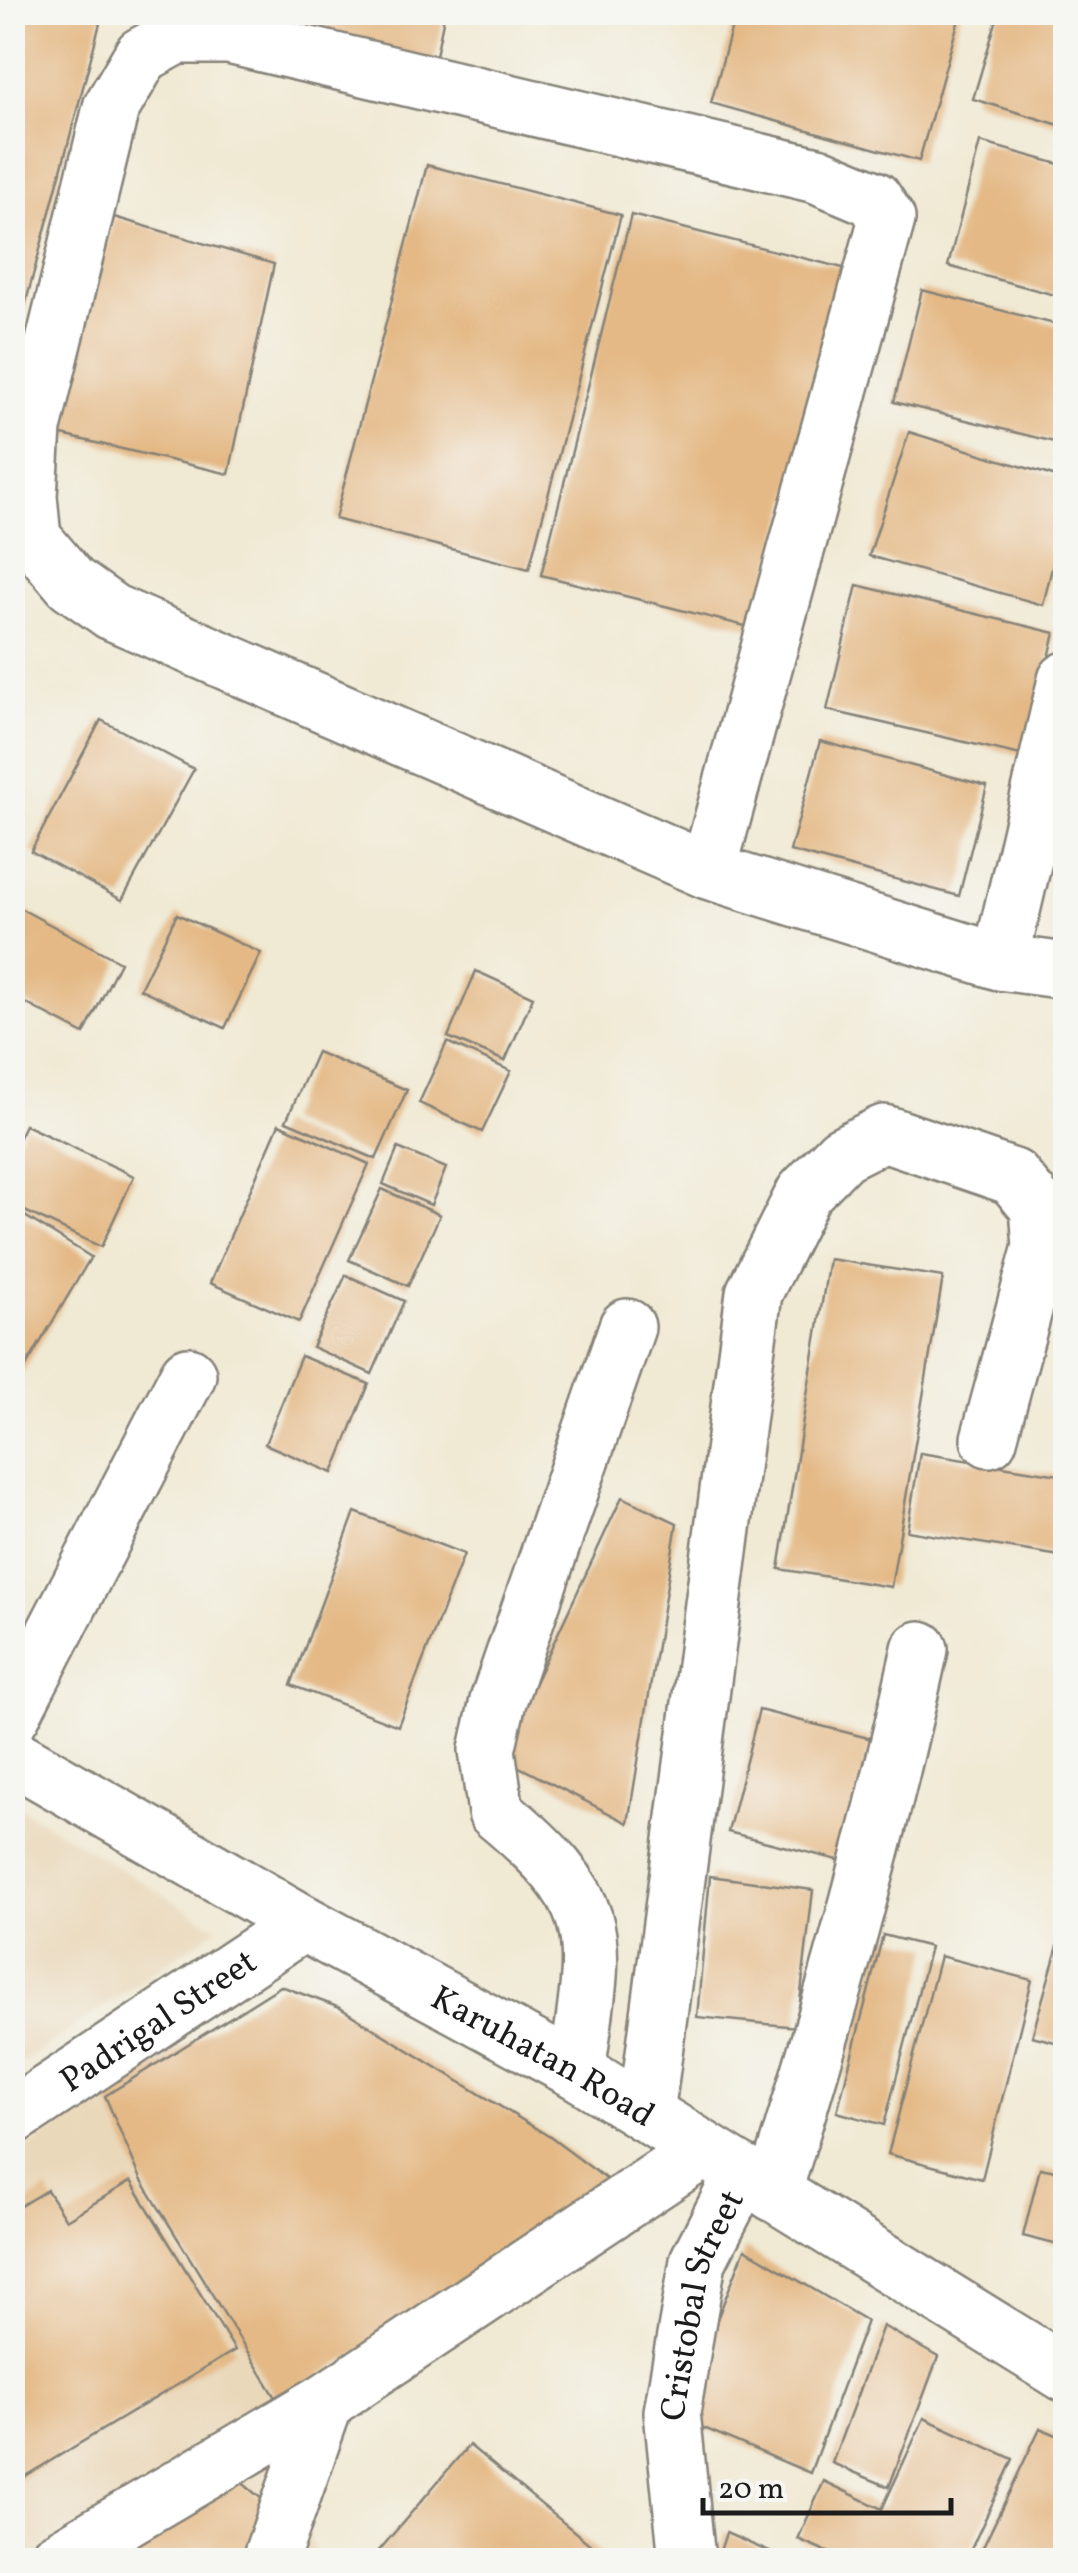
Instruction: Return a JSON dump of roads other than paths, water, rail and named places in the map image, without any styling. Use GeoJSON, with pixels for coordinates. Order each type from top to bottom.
{"type":"FeatureCollection","features":[{"type":"Feature","properties":{"kind":"main road"},"geometry":{"type":"LineString","coordinates":[[708,871],[887,219],[874,199],[817,175],[228,36],[178,36],[142,56],[110,108],[33,428],[29,496],[33,538],[70,583],[112,612],[708,871],[1000,962],[1066,971]]}},
{"type":"Feature","properties":{"kind":"main road"},"geometry":{"type":"LineString","coordinates":[[1000,962],[1066,680]]}},
{"type":"Feature","properties":{"kind":"main road"},"geometry":{"type":"LineString","coordinates":[[646,2114],[754,1293],[804,1193],[842,1154],[884,1133],[1013,1177],[1038,1207],[1041,1247],[989,1439]]}},
{"type":"Feature","properties":{"kind":"main road"},"geometry":{"type":"LineString","coordinates":[[576,2071],[592,1958],[579,1897],[547,1855],[496,1812],[487,1750],[498,1701],[628,1327]]}},
{"type":"Feature","properties":{"kind":"main road"},"geometry":{"type":"LineString","coordinates":[[12,1715],[188,1375]]}},
{"type":"Feature","properties":{"kind":"main road","name":"Cristobal Street"},"geometry":{"type":"LineString","coordinates":[[687,2560],[672,2412],[698,2261],[740,2172],[810,2076],[899,1747],[920,1649]]}},
{"type":"Feature","properties":{"kind":"main road","name":"Karuhatan Road"},"geometry":{"type":"LineString","coordinates":[[12,1756],[303,1923],[576,2071],[1066,2374]]}},
{"type":"Feature","properties":{"kind":"main road","name":"Padrigal Street"},"geometry":{"type":"LineString","coordinates":[[12,2116],[303,1923]]}},
{"type":"Feature","properties":{"kind":"main road"},"geometry":{"type":"LineString","coordinates":[[56,2560],[326,2401],[740,2172]]}},
{"type":"Feature","properties":{"kind":"main road"},"geometry":{"type":"LineString","coordinates":[[270,2560],[326,2401]]}}]}
